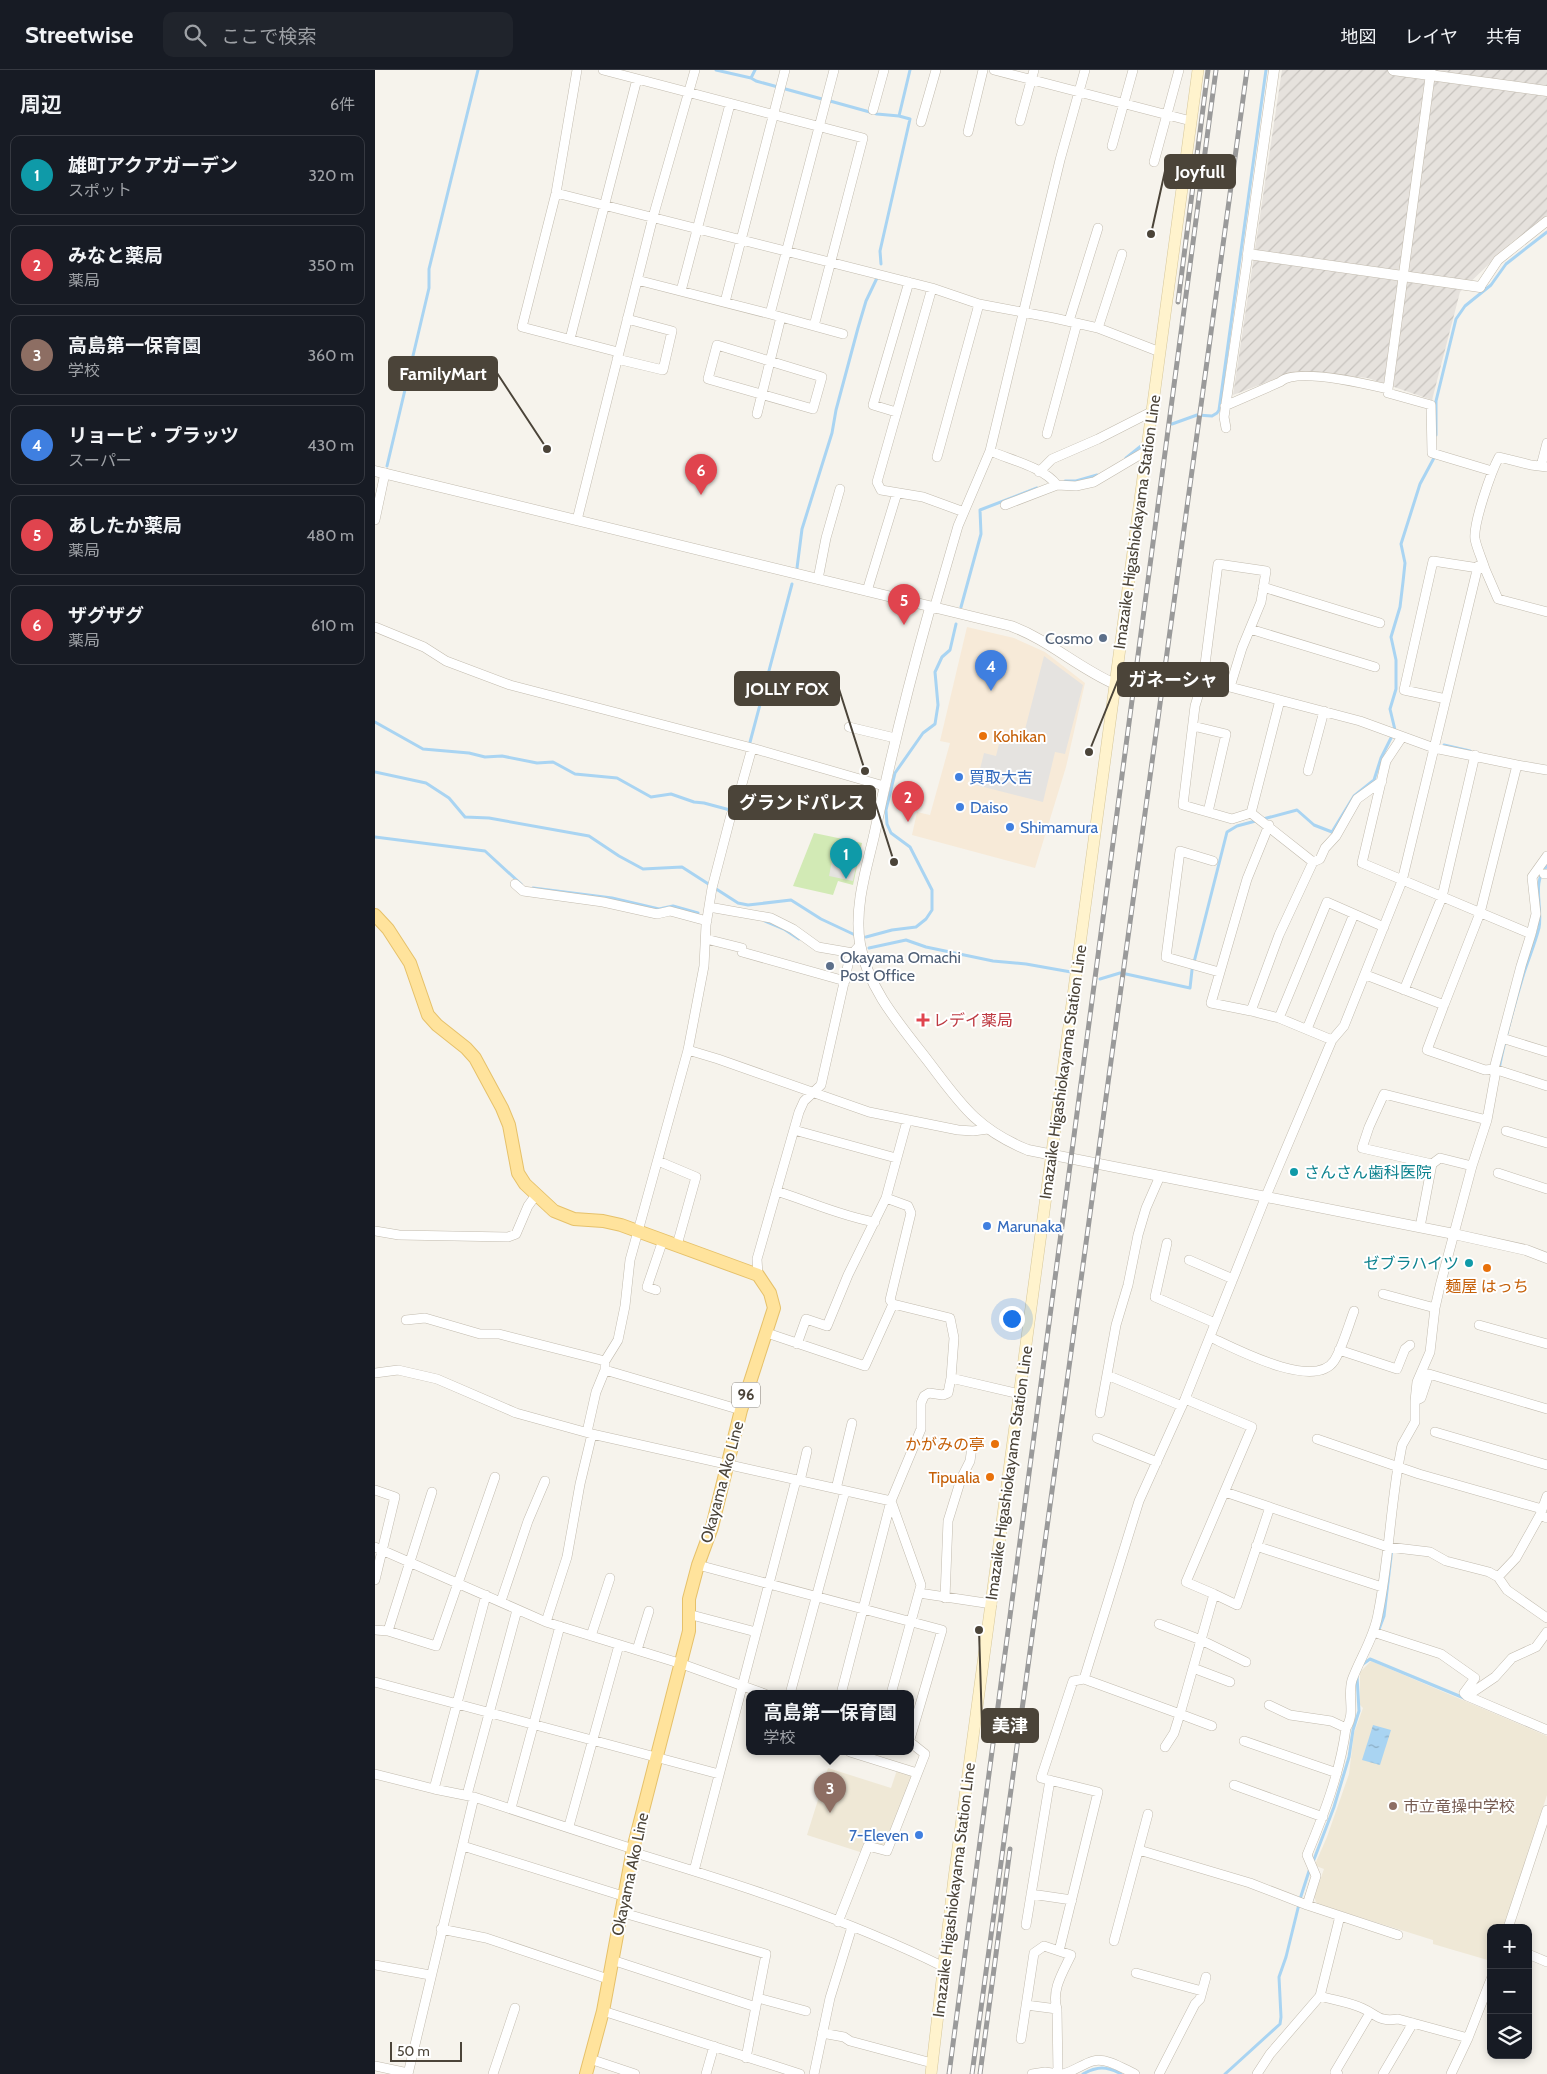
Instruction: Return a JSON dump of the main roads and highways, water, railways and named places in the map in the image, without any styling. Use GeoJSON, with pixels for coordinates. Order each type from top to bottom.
{"type":"FeatureCollection","features":[{"type":"Feature","properties":{"kind":"main road","name":"Imazaike Higashiokayama Station Line"},"geometry":{"type":"LineString","coordinates":[[931,2069],[1198,70]]}},
{"type":"Feature","properties":{"kind":"main road","name":"Okayama Ako Line"},"geometry":{"type":"LineString","coordinates":[[375,914],[388,928],[410,963],[428,1015],[475,1058],[503,1108],[509,1125],[518,1173],[525,1184],[536,1195],[554,1211],[574,1219],[603,1220],[639,1231],[758,1275],[770,1292],[774,1308],[741,1410],[729,1465],[712,1527],[698,1565],[689,1598],[689,1631],[632,1850],[603,2011],[586,2074]]}},
{"type":"Feature","properties":{"kind":"water"},"geometry":{"type":"Polygon","coordinates":[[[1373,1725],[1391,1730],[1380,1765],[1362,1760],[1373,1725]]]}},
{"type":"Feature","properties":{"kind":"waterway"},"geometry":{"type":"LineString","coordinates":[[387,466],[429,288],[429,269],[478,70]]}},
{"type":"Feature","properties":{"kind":"waterway"},"geometry":{"type":"LineString","coordinates":[[716,70],[751,78],[822,99]]}},
{"type":"Feature","properties":{"kind":"waterway"},"geometry":{"type":"LineString","coordinates":[[751,78],[755,70]]}},
{"type":"Feature","properties":{"kind":"waterway"},"geometry":{"type":"LineString","coordinates":[[881,264],[880,251],[910,119],[899,116],[910,70]]}},
{"type":"Feature","properties":{"kind":"waterway"},"geometry":{"type":"LineString","coordinates":[[1172,424],[1197,415],[1212,416],[1219,410],[1266,70]]}},
{"type":"Feature","properties":{"kind":"waterway"},"geometry":{"type":"LineString","coordinates":[[830,101],[877,114],[899,116]]}},
{"type":"Feature","properties":{"kind":"waterway"},"geometry":{"type":"LineString","coordinates":[[1436,435],[1436,401],[1456,319],[1465,306],[1491,285],[1506,264],[1547,232]]}},
{"type":"Feature","properties":{"kind":"waterway"},"geometry":{"type":"LineString","coordinates":[[797,568],[802,529],[832,433],[836,410],[866,301],[877,278]]}},
{"type":"Feature","properties":{"kind":"waterway"},"geometry":{"type":"LineString","coordinates":[[1126,458],[1141,446]]}},
{"type":"Feature","properties":{"kind":"waterway"},"geometry":{"type":"LineString","coordinates":[[1126,974],[1190,988],[1192,970],[1227,832],[1237,826],[1297,810],[1314,825],[1332,832],[1354,796],[1374,780],[1381,758],[1395,730],[1390,709],[1396,689],[1396,660],[1391,637],[1400,607],[1403,582],[1405,563],[1401,544],[1420,484],[1435,456]]}},
{"type":"Feature","properties":{"kind":"waterway"},"geometry":{"type":"LineString","coordinates":[[1065,481],[1076,481],[1097,475]]}},
{"type":"Feature","properties":{"kind":"waterway"},"geometry":{"type":"LineString","coordinates":[[961,607],[981,534],[980,510],[1037,488]]}},
{"type":"Feature","properties":{"kind":"waterway"},"geometry":{"type":"LineString","coordinates":[[749,746],[792,584]]}},
{"type":"Feature","properties":{"kind":"waterway"},"geometry":{"type":"LineString","coordinates":[[866,937],[892,930],[916,927],[926,919],[932,910],[932,890],[910,847],[891,833],[887,824],[886,810],[895,773],[923,733],[935,724],[938,705],[935,672],[942,657],[950,650],[956,624]]}},
{"type":"Feature","properties":{"kind":"waterway"},"geometry":{"type":"LineString","coordinates":[[375,722],[423,749],[469,753],[485,757],[502,756],[537,763],[553,762],[575,774],[617,778],[651,797],[671,794],[694,802],[730,810],[731,808]]}},
{"type":"Feature","properties":{"kind":"waterway"},"geometry":{"type":"LineString","coordinates":[[1444,745],[1470,751]]}},
{"type":"Feature","properties":{"kind":"waterway"},"geometry":{"type":"LineString","coordinates":[[375,772],[426,783],[449,798],[465,817],[489,818],[589,836],[643,869],[682,867],[738,903],[748,905],[791,900],[821,919],[853,934]]}},
{"type":"Feature","properties":{"kind":"waterway"},"geometry":{"type":"LineString","coordinates":[[375,837],[485,851],[521,884]]}},
{"type":"Feature","properties":{"kind":"waterway"},"geometry":{"type":"LineString","coordinates":[[1499,1069],[1516,999],[1539,928],[1538,887],[1542,872],[1547,866]]}},
{"type":"Feature","properties":{"kind":"waterway"},"geometry":{"type":"LineString","coordinates":[[533,888],[612,898],[659,909],[673,906],[698,913]]}},
{"type":"Feature","properties":{"kind":"waterway"},"geometry":{"type":"LineString","coordinates":[[765,921],[784,929],[799,939]]}},
{"type":"Feature","properties":{"kind":"waterway"},"geometry":{"type":"LineString","coordinates":[[869,948],[906,940],[926,947],[993,961],[1026,964],[1071,972]]}},
{"type":"Feature","properties":{"kind":"waterway"},"geometry":{"type":"LineString","coordinates":[[1100,979],[1120,973]]}},
{"type":"Feature","properties":{"kind":"waterway"},"geometry":{"type":"LineString","coordinates":[[1378,1632],[1384,1616],[1392,1548]]}},
{"type":"Feature","properties":{"kind":"waterway"},"geometry":{"type":"LineString","coordinates":[[1363,1664],[1370,1659],[1464,1698]]}},
{"type":"Feature","properties":{"kind":"waterway"},"geometry":{"type":"LineString","coordinates":[[1313,1862],[1334,1807],[1349,1757],[1353,1730],[1359,1711],[1357,1676]]}},
{"type":"Feature","properties":{"kind":"waterway"},"geometry":{"type":"LineString","coordinates":[[1225,2074],[1280,2024],[1279,1977],[1310,1868]]}},
{"type":"Feature","properties":{"kind":"waterway"},"geometry":{"type":"LineString","coordinates":[[1083,2074],[1102,2068],[1121,2074]]}},
{"type":"Feature","properties":{"kind":"railway"},"geometry":{"type":"LineString","coordinates":[[1178,302],[1208,70]]}},
{"type":"Feature","properties":{"kind":"railway"},"geometry":{"type":"LineString","coordinates":[[949,2074],[1216,70]]}},
{"type":"Feature","properties":{"kind":"railway"},"geometry":{"type":"LineString","coordinates":[[972,2074],[1247,70]]}},
{"type":"Feature","properties":{"kind":"railway"},"geometry":{"type":"LineString","coordinates":[[980,2074],[1010,1849]]}},
{"type":"Feature","properties":{"kind":"place","name":"Joyfull"},"geometry":{"type":"Point","coordinates":[1151,234]}},
{"type":"Feature","properties":{"kind":"place","name":"FamilyMart"},"geometry":{"type":"Point","coordinates":[547,449]}},
{"type":"Feature","properties":{"kind":"place","name":"ザグザグ"},"geometry":{"type":"Point","coordinates":[701,495]}},
{"type":"Feature","properties":{"kind":"place","name":"あしたか薬局"},"geometry":{"type":"Point","coordinates":[904,625]}},
{"type":"Feature","properties":{"kind":"place","name":"Cosmo"},"geometry":{"type":"Point","coordinates":[1103,638]}},
{"type":"Feature","properties":{"kind":"place","name":"リョービ・プラッツ"},"geometry":{"type":"Point","coordinates":[991,691]}},
{"type":"Feature","properties":{"kind":"place","name":"Kohikan"},"geometry":{"type":"Point","coordinates":[983,736]}},
{"type":"Feature","properties":{"kind":"place","name":"ガネーシャ"},"geometry":{"type":"Point","coordinates":[1089,752]}},
{"type":"Feature","properties":{"kind":"place","name":"JOLLY FOX"},"geometry":{"type":"Point","coordinates":[865,771]}},
{"type":"Feature","properties":{"kind":"place","name":"買取大吉"},"geometry":{"type":"Point","coordinates":[959,777]}},
{"type":"Feature","properties":{"kind":"place","name":"Daiso"},"geometry":{"type":"Point","coordinates":[960,807]}},
{"type":"Feature","properties":{"kind":"place","name":"みなと薬局"},"geometry":{"type":"Point","coordinates":[908,822]}},
{"type":"Feature","properties":{"kind":"place","name":"Shimamura"},"geometry":{"type":"Point","coordinates":[1010,827]}},
{"type":"Feature","properties":{"kind":"place","name":"グランドパレス"},"geometry":{"type":"Point","coordinates":[894,862]}},
{"type":"Feature","properties":{"kind":"place","name":"雄町アクアガーデン"},"geometry":{"type":"Point","coordinates":[846,879]}},
{"type":"Feature","properties":{"kind":"place","name":"Okayama Omachi Post Office"},"geometry":{"type":"Point","coordinates":[830,966]}},
{"type":"Feature","properties":{"kind":"place","name":"レデイ薬局"},"geometry":{"type":"Point","coordinates":[923,1020]}},
{"type":"Feature","properties":{"kind":"place","name":"さんさん歯科医院"},"geometry":{"type":"Point","coordinates":[1294,1172]}},
{"type":"Feature","properties":{"kind":"place","name":"Marunaka"},"geometry":{"type":"Point","coordinates":[987,1226]}},
{"type":"Feature","properties":{"kind":"place","name":"ゼブラハイツ"},"geometry":{"type":"Point","coordinates":[1469,1263]}},
{"type":"Feature","properties":{"kind":"place","name":"麺屋 はっち"},"geometry":{"type":"Point","coordinates":[1487,1268]}},
{"type":"Feature","properties":{"kind":"place","name":"かがみの亭"},"geometry":{"type":"Point","coordinates":[995,1444]}},
{"type":"Feature","properties":{"kind":"place","name":"Tipualia"},"geometry":{"type":"Point","coordinates":[990,1477]}},
{"type":"Feature","properties":{"kind":"place","name":"美津"},"geometry":{"type":"Point","coordinates":[979,1630]}},
{"type":"Feature","properties":{"kind":"place","name":"市立竜操中学校"},"geometry":{"type":"Point","coordinates":[1393,1806]}},
{"type":"Feature","properties":{"kind":"place","name":"高島第一保育園"},"geometry":{"type":"Point","coordinates":[830,1813]}},
{"type":"Feature","properties":{"kind":"place","name":"7-Eleven"},"geometry":{"type":"Point","coordinates":[919,1835]}}]}
